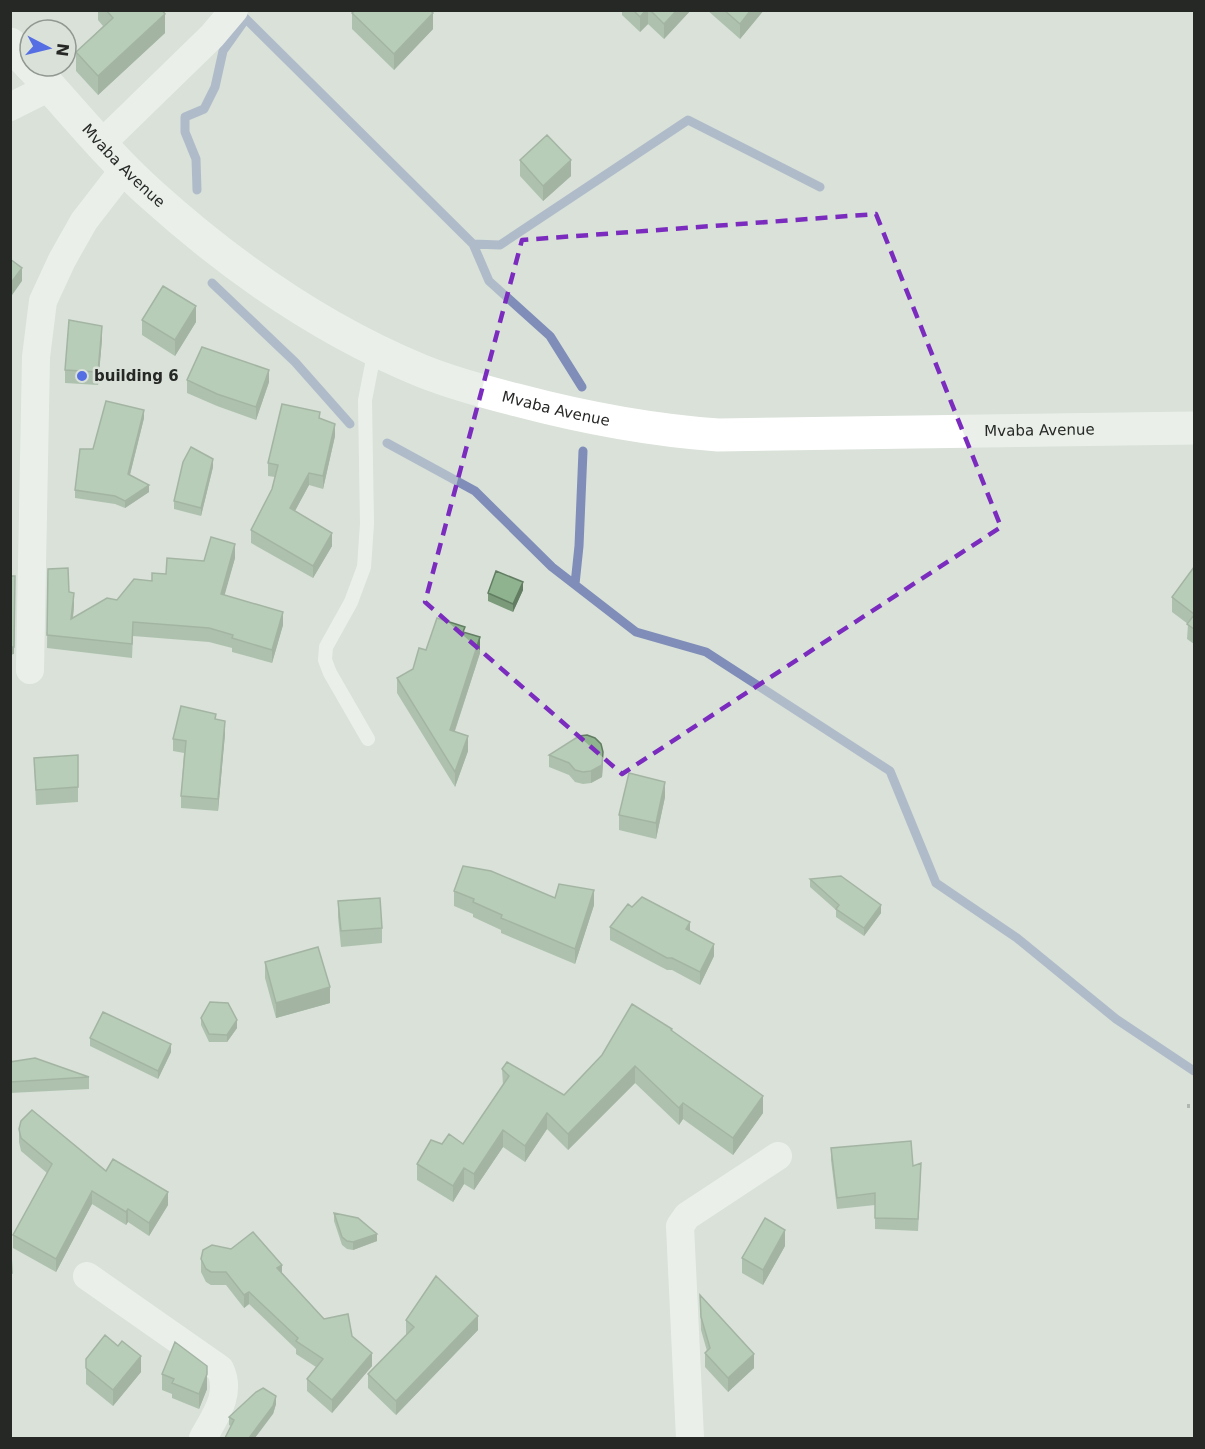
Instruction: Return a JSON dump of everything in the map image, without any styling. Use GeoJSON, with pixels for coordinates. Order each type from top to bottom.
{"type":"FeatureCollection","features":[{"type":"Feature","properties":{"kind":"street"},"geometry":{"type":"LineString","coordinates":[[101,144],[212,36],[230,15]]}},
{"type":"Feature","properties":{"kind":"street"},"geometry":{"type":"LineString","coordinates":[[10,107],[33,78]]}},
{"type":"Feature","properties":{"kind":"street","name":"Mvaba Avenue"},"geometry":{"type":"LineString","coordinates":[[42,78],[150,194],[243,270],[308,314],[375,349],[422,371],[492,394],[612,423],[664,431],[718,435],[1194,428]]}},
{"type":"Feature","properties":{"kind":"street"},"geometry":{"type":"LineString","coordinates":[[30,670],[36,357],[43,302],[62,260],[84,221],[125,168]]}},
{"type":"Feature","properties":{"kind":"street"},"geometry":{"type":"LineString","coordinates":[[690,1438],[680,1226],[687,1216],[778,1156]]}},
{"type":"Feature","properties":{"kind":"street"},"geometry":{"type":"LineString","coordinates":[[87,1276],[220,1369],[225,1380],[221,1404],[203,1438]]}},
{"type":"Feature","properties":{"kind":"lane"},"geometry":{"type":"LineString","coordinates":[[368,739],[330,673],[325,660],[326,647],[351,602],[364,567],[367,524],[365,400],[375,349]]}},
{"type":"Feature","properties":{"kind":"path"},"geometry":{"type":"LineString","coordinates":[[1187,1106],[1194,1106]]}},
{"type":"Feature","properties":{"kind":"highlighted area"},"geometry":{"type":"Polygon","coordinates":[[[876,214],[1001,527],[622,774],[425,602],[522,240],[876,214]]]}},
{"type":"Feature","properties":{"kind":"building"},"geometry":{"type":"Polygon","coordinates":[[[106,10],[162,10],[165,14],[98,76],[78,54],[78,50],[113,18],[106,10]]]}},
{"type":"Feature","properties":{"kind":"building"},"geometry":{"type":"Polygon","coordinates":[[[355,10],[430,10],[433,13],[394,54],[352,13],[355,10]]]}},
{"type":"Feature","properties":{"kind":"building"},"geometry":{"type":"Polygon","coordinates":[[[633,10],[646,10],[640,17],[633,10]]]}},
{"type":"Feature","properties":{"kind":"building"},"geometry":{"type":"Polygon","coordinates":[[[650,10],[677,10],[664,24],[650,10]]]}},
{"type":"Feature","properties":{"kind":"building"},"geometry":{"type":"Polygon","coordinates":[[[724,10],[751,10],[740,24],[724,10]]]}},
{"type":"Feature","properties":{"kind":"building"},"geometry":{"type":"Polygon","coordinates":[[[547,135],[571,160],[543,186],[520,160],[547,135]]]}},
{"type":"Feature","properties":{"kind":"building"},"geometry":{"type":"Polygon","coordinates":[[[10,259],[22,268],[10,284],[10,259]]]}},
{"type":"Feature","properties":{"kind":"building"},"geometry":{"type":"Polygon","coordinates":[[[163,286],[196,306],[175,340],[142,320],[163,286]]]}},
{"type":"Feature","properties":{"kind":"building"},"geometry":{"type":"Polygon","coordinates":[[[69,320],[102,326],[98,372],[65,370],[69,320]]]}},
{"type":"Feature","properties":{"kind":"building"},"geometry":{"type":"Polygon","coordinates":[[[202,347],[269,370],[256,407],[217,394],[187,380],[202,347]]]}},
{"type":"Feature","properties":{"kind":"building"},"geometry":{"type":"Polygon","coordinates":[[[106,401],[144,410],[128,474],[149,485],[125,501],[115,496],[75,490],[80,449],[93,449],[106,401]]]}},
{"type":"Feature","properties":{"kind":"building"},"geometry":{"type":"Polygon","coordinates":[[[282,404],[320,412],[319,418],[335,424],[323,476],[309,473],[290,508],[332,533],[313,566],[251,530],[272,489],[278,465],[268,463],[282,404]]]}},
{"type":"Feature","properties":{"kind":"building"},"geometry":{"type":"Polygon","coordinates":[[[191,447],[213,459],[201,508],[174,501],[183,462],[191,447]]]}},
{"type":"Feature","properties":{"kind":"building"},"geometry":{"type":"Polygon","coordinates":[[[211,537],[235,544],[221,594],[283,612],[272,650],[232,638],[233,635],[209,628],[133,622],[132,644],[47,635],[48,569],[68,568],[69,592],[74,593],[71,619],[107,598],[117,600],[134,579],[152,581],[152,573],[166,574],[167,558],[204,561],[211,537]]]}},
{"type":"Feature","properties":{"kind":"building"},"geometry":{"type":"Polygon","coordinates":[[[1194,567],[1194,614],[1172,597],[1194,567]]]}},
{"type":"Feature","properties":{"kind":"building"},"geometry":{"type":"Polygon","coordinates":[[[496,571],[523,582],[513,604],[488,593],[496,571]]]}},
{"type":"Feature","properties":{"kind":"building"},"geometry":{"type":"Polygon","coordinates":[[[10,576],[15,576],[14,647],[10,647],[10,576]]]}},
{"type":"Feature","properties":{"kind":"building"},"geometry":{"type":"Polygon","coordinates":[[[1194,615],[1194,629],[1187,624],[1194,615]]]}},
{"type":"Feature","properties":{"kind":"building"},"geometry":{"type":"Polygon","coordinates":[[[437,618],[465,627],[463,632],[480,637],[450,730],[468,736],[455,772],[397,678],[413,669],[419,648],[426,650],[437,618]]]}},
{"type":"Feature","properties":{"kind":"building"},"geometry":{"type":"Polygon","coordinates":[[[181,706],[216,714],[215,719],[225,721],[218,799],[181,796],[186,741],[173,739],[181,706]]]}},
{"type":"Feature","properties":{"kind":"building"},"geometry":{"type":"Polygon","coordinates":[[[587,735],[595,738],[601,744],[603,752],[602,765],[591,771],[575,770],[569,763],[549,755],[579,736],[587,735]]]}},
{"type":"Feature","properties":{"kind":"building"},"geometry":{"type":"Polygon","coordinates":[[[78,755],[78,787],[36,790],[34,758],[78,755]]]}},
{"type":"Feature","properties":{"kind":"building"},"geometry":{"type":"Polygon","coordinates":[[[629,773],[665,782],[656,823],[619,815],[629,773]]]}},
{"type":"Feature","properties":{"kind":"building"},"geometry":{"type":"Polygon","coordinates":[[[463,866],[491,871],[555,898],[559,884],[594,890],[575,949],[501,918],[502,915],[454,891],[463,866]]]}},
{"type":"Feature","properties":{"kind":"building"},"geometry":{"type":"Polygon","coordinates":[[[841,876],[881,905],[864,928],[836,909],[839,905],[810,879],[841,876]]]}},
{"type":"Feature","properties":{"kind":"building"},"geometry":{"type":"Polygon","coordinates":[[[642,897],[690,922],[686,929],[714,944],[700,972],[672,958],[667,958],[610,927],[628,904],[632,907],[642,897]]]}},
{"type":"Feature","properties":{"kind":"building"},"geometry":{"type":"Polygon","coordinates":[[[380,898],[382,928],[341,931],[338,901],[380,898]]]}},
{"type":"Feature","properties":{"kind":"building"},"geometry":{"type":"Polygon","coordinates":[[[318,947],[330,987],[276,1003],[265,962],[318,947]]]}},
{"type":"Feature","properties":{"kind":"building"},"geometry":{"type":"Polygon","coordinates":[[[210,1002],[228,1003],[237,1020],[227,1035],[209,1034],[201,1018],[210,1002]]]}},
{"type":"Feature","properties":{"kind":"building"},"geometry":{"type":"Polygon","coordinates":[[[632,1004],[672,1029],[763,1096],[733,1138],[683,1103],[679,1108],[635,1066],[568,1134],[547,1113],[525,1146],[503,1130],[474,1174],[464,1168],[453,1186],[417,1164],[431,1140],[442,1144],[449,1134],[463,1144],[509,1076],[502,1069],[507,1062],[564,1095],[602,1055],[632,1004]]]}},
{"type":"Feature","properties":{"kind":"building"},"geometry":{"type":"Polygon","coordinates":[[[103,1012],[171,1044],[158,1071],[90,1038],[103,1012]]]}},
{"type":"Feature","properties":{"kind":"building"},"geometry":{"type":"Polygon","coordinates":[[[35,1058],[89,1077],[10,1082],[10,1062],[35,1058]]]}},
{"type":"Feature","properties":{"kind":"building"},"geometry":{"type":"Polygon","coordinates":[[[32,1110],[106,1171],[113,1159],[168,1192],[149,1223],[128,1209],[126,1212],[92,1191],[56,1259],[13,1235],[52,1164],[21,1138],[19,1129],[21,1121],[32,1110]]]}},
{"type":"Feature","properties":{"kind":"building"},"geometry":{"type":"Polygon","coordinates":[[[911,1141],[913,1166],[921,1163],[918,1219],[875,1218],[875,1193],[837,1198],[831,1148],[911,1141]]]}},
{"type":"Feature","properties":{"kind":"building"},"geometry":{"type":"Polygon","coordinates":[[[334,1213],[358,1218],[377,1234],[353,1242],[347,1241],[342,1237],[334,1213]]]}},
{"type":"Feature","properties":{"kind":"building"},"geometry":{"type":"Polygon","coordinates":[[[765,1218],[785,1230],[763,1270],[742,1258],[765,1218]]]}},
{"type":"Feature","properties":{"kind":"building"},"geometry":{"type":"Polygon","coordinates":[[[253,1232],[282,1265],[277,1268],[324,1319],[348,1314],[352,1336],[372,1353],[332,1400],[307,1379],[323,1359],[296,1341],[298,1338],[249,1292],[244,1295],[226,1272],[211,1272],[206,1269],[201,1259],[203,1250],[212,1245],[231,1249],[253,1232]]]}},
{"type":"Feature","properties":{"kind":"building"},"geometry":{"type":"Polygon","coordinates":[[[10,1237],[12,1273],[10,1273],[10,1237]]]}},
{"type":"Feature","properties":{"kind":"building"},"geometry":{"type":"Polygon","coordinates":[[[436,1276],[478,1316],[396,1401],[368,1374],[414,1327],[406,1320],[436,1276]]]}},
{"type":"Feature","properties":{"kind":"building"},"geometry":{"type":"Polygon","coordinates":[[[700,1295],[754,1354],[728,1378],[705,1353],[710,1348],[701,1317],[700,1295]]]}},
{"type":"Feature","properties":{"kind":"building"},"geometry":{"type":"Polygon","coordinates":[[[105,1335],[118,1346],[122,1341],[141,1356],[113,1390],[86,1368],[86,1359],[105,1335]]]}},
{"type":"Feature","properties":{"kind":"building"},"geometry":{"type":"Polygon","coordinates":[[[175,1342],[207,1366],[207,1374],[199,1394],[172,1383],[174,1379],[162,1374],[175,1342]]]}},
{"type":"Feature","properties":{"kind":"building"},"geometry":{"type":"Polygon","coordinates":[[[263,1388],[276,1396],[273,1406],[249,1438],[225,1438],[234,1420],[229,1417],[263,1388]]]}},
{"type":"Feature","properties":{"kind":"waterway"},"geometry":{"type":"LineString","coordinates":[[238,11],[473,244],[500,245],[688,120],[820,187]]}},
{"type":"Feature","properties":{"kind":"waterway"},"geometry":{"type":"LineString","coordinates":[[197,190],[196,159],[185,132],[185,117],[204,109],[215,87],[223,51],[245,20]]}},
{"type":"Feature","properties":{"kind":"waterway"},"geometry":{"type":"LineString","coordinates":[[473,244],[489,281],[550,336],[582,387]]}},
{"type":"Feature","properties":{"kind":"waterway"},"geometry":{"type":"LineString","coordinates":[[212,283],[295,362],[350,424]]}},
{"type":"Feature","properties":{"kind":"waterway"},"geometry":{"type":"LineString","coordinates":[[387,443],[475,491],[552,567],[636,632],[706,652],[890,771],[936,883],[1017,938],[1116,1019],[1194,1071]]}},
{"type":"Feature","properties":{"kind":"waterway"},"geometry":{"type":"LineString","coordinates":[[575,584],[583,451]]}},
{"type":"Feature","properties":{"kind":"place","name":"building 6"},"geometry":{"type":"Point","coordinates":[82,376]}}]}
